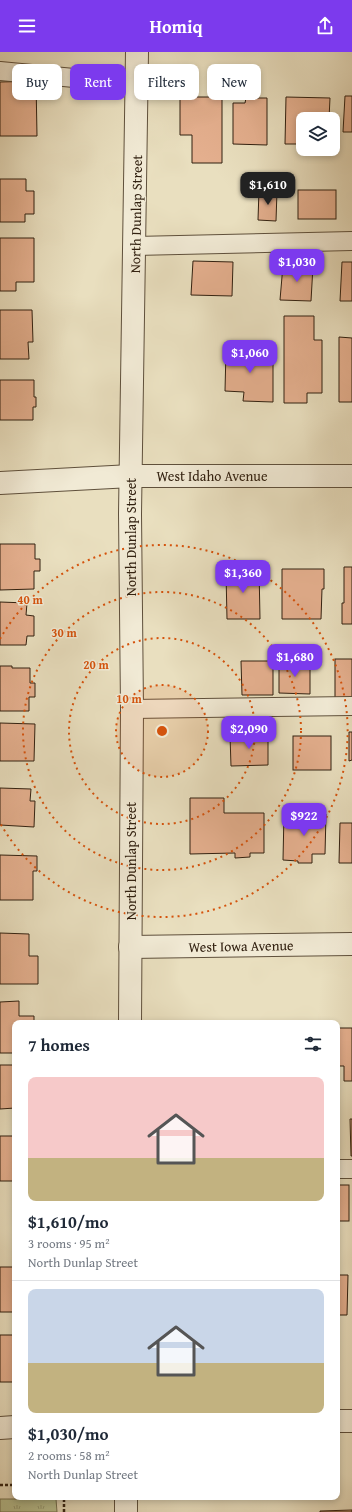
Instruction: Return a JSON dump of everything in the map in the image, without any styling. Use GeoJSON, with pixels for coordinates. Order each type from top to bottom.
{"type":"FeatureCollection","features":[{"type":"Feature","properties":{"kind":"street","name":"North Dunlap Street"},"geometry":{"type":"LineString","coordinates":[[137,52],[137,64]]}},
{"type":"Feature","properties":{"kind":"street","name":"North Dunlap Street"},"geometry":{"type":"LineString","coordinates":[[130,1020],[132,709],[130,514],[136,246],[137,100]]}},
{"type":"Feature","properties":{"kind":"street","name":"West Idaho Avenue"},"geometry":{"type":"LineString","coordinates":[[0,483],[131,476],[352,476]]}},
{"type":"Feature","properties":{"kind":"street","name":"West Iowa Avenue"},"geometry":{"type":"LineString","coordinates":[[130,947],[352,944]]}},
{"type":"Feature","properties":{"kind":"street"},"geometry":{"type":"LineString","coordinates":[[340,1421],[352,1421]]}},
{"type":"Feature","properties":{"kind":"street"},"geometry":{"type":"LineString","coordinates":[[0,1428],[12,1427]]}},
{"type":"Feature","properties":{"kind":"street"},"geometry":{"type":"LineString","coordinates":[[126,1500],[126,1512]]}},
{"type":"Feature","properties":{"kind":"lane"},"geometry":{"type":"LineString","coordinates":[[0,71],[134,84]]}},
{"type":"Feature","properties":{"kind":"lane"},"geometry":{"type":"LineString","coordinates":[[136,246],[352,241]]}},
{"type":"Feature","properties":{"kind":"lane"},"geometry":{"type":"LineString","coordinates":[[132,709],[352,706]]}},
{"type":"Feature","properties":{"kind":"lane"},"geometry":{"type":"LineString","coordinates":[[340,1169],[352,1169]]}},
{"type":"Feature","properties":{"kind":"path"},"geometry":{"type":"LineString","coordinates":[[0,1485],[12,1485]]}},
{"type":"Feature","properties":{"kind":"path"},"geometry":{"type":"LineString","coordinates":[[64,1500],[64,1512]]}},
{"type":"Feature","properties":{"kind":"green space"},"geometry":{"type":"Polygon","coordinates":[[[0,1499],[56,1500],[57,1512],[0,1512],[0,1499]]]}},
{"type":"Feature","properties":{"kind":"building"},"geometry":{"type":"Polygon","coordinates":[[[0,82],[12,82],[12,100],[36,100],[37,136],[0,136],[0,82]]]}},
{"type":"Feature","properties":{"kind":"building"},"geometry":{"type":"Polygon","coordinates":[[[345,96],[352,96],[352,132],[343,132],[345,96]]]}},
{"type":"Feature","properties":{"kind":"building"},"geometry":{"type":"Polygon","coordinates":[[[199,97],[207,97],[207,100],[222,100],[222,163],[192,163],[192,135],[180,135],[180,100],[199,100],[199,97]]]}},
{"type":"Feature","properties":{"kind":"building"},"geometry":{"type":"Polygon","coordinates":[[[286,97],[330,98],[329,112],[296,112],[296,144],[285,144],[286,97]]]}},
{"type":"Feature","properties":{"kind":"building"},"geometry":{"type":"Polygon","coordinates":[[[261,98],[267,98],[267,145],[233,144],[233,103],[245,103],[246,100],[261,100],[261,98]]]}},
{"type":"Feature","properties":{"kind":"building"},"geometry":{"type":"Polygon","coordinates":[[[0,179],[26,179],[26,191],[34,191],[34,214],[25,214],[25,222],[0,222],[0,179]]]}},
{"type":"Feature","properties":{"kind":"building"},"geometry":{"type":"Polygon","coordinates":[[[259,190],[277,191],[276,221],[258,220],[259,190]]]}},
{"type":"Feature","properties":{"kind":"building"},"geometry":{"type":"Polygon","coordinates":[[[298,190],[336,190],[336,219],[298,219],[298,190]]]}},
{"type":"Feature","properties":{"kind":"building"},"geometry":{"type":"Polygon","coordinates":[[[0,238],[34,238],[34,282],[16,282],[16,291],[0,291],[0,238]]]}},
{"type":"Feature","properties":{"kind":"building"},"geometry":{"type":"Polygon","coordinates":[[[193,261],[233,262],[232,296],[191,295],[193,261]]]}},
{"type":"Feature","properties":{"kind":"building"},"geometry":{"type":"Polygon","coordinates":[[[342,262],[352,262],[352,301],[340,301],[342,262]]]}},
{"type":"Feature","properties":{"kind":"building"},"geometry":{"type":"Polygon","coordinates":[[[283,265],[313,266],[311,301],[280,300],[283,265]]]}},
{"type":"Feature","properties":{"kind":"building"},"geometry":{"type":"Polygon","coordinates":[[[0,310],[32,310],[33,342],[28,342],[29,359],[0,359],[0,310]]]}},
{"type":"Feature","properties":{"kind":"building"},"geometry":{"type":"Polygon","coordinates":[[[284,316],[314,316],[314,340],[322,340],[322,393],[307,393],[307,403],[284,403],[284,316]]]}},
{"type":"Feature","properties":{"kind":"building"},"geometry":{"type":"Polygon","coordinates":[[[339,337],[352,338],[352,402],[339,402],[339,337]]]}},
{"type":"Feature","properties":{"kind":"building"},"geometry":{"type":"Polygon","coordinates":[[[226,350],[273,351],[273,402],[243,401],[244,392],[225,391],[226,350]]]}},
{"type":"Feature","properties":{"kind":"building"},"geometry":{"type":"Polygon","coordinates":[[[0,380],[34,380],[34,397],[36,397],[36,407],[33,407],[33,420],[0,420],[0,380]]]}},
{"type":"Feature","properties":{"kind":"building"},"geometry":{"type":"Polygon","coordinates":[[[0,544],[35,544],[35,559],[40,559],[40,571],[34,571],[34,589],[0,590],[0,544]]]}},
{"type":"Feature","properties":{"kind":"building"},"geometry":{"type":"Polygon","coordinates":[[[344,567],[352,567],[352,624],[342,624],[342,603],[344,603],[344,567]]]}},
{"type":"Feature","properties":{"kind":"building"},"geometry":{"type":"Polygon","coordinates":[[[259,568],[260,619],[227,619],[226,573],[239,572],[238,569],[259,568]]]}},
{"type":"Feature","properties":{"kind":"building"},"geometry":{"type":"Polygon","coordinates":[[[282,569],[324,569],[321,619],[282,619],[282,569]]]}},
{"type":"Feature","properties":{"kind":"building"},"geometry":{"type":"Polygon","coordinates":[[[0,602],[27,603],[26,615],[34,616],[34,636],[27,636],[26,645],[0,645],[0,602]]]}},
{"type":"Feature","properties":{"kind":"building"},"geometry":{"type":"Polygon","coordinates":[[[335,659],[352,659],[352,698],[335,698],[335,659]]]}},
{"type":"Feature","properties":{"kind":"building"},"geometry":{"type":"Polygon","coordinates":[[[241,661],[273,661],[273,695],[242,695],[241,661]]]}},
{"type":"Feature","properties":{"kind":"building"},"geometry":{"type":"Polygon","coordinates":[[[279,662],[310,662],[310,694],[279,693],[279,662]]]}},
{"type":"Feature","properties":{"kind":"building"},"geometry":{"type":"Polygon","coordinates":[[[0,666],[30,668],[30,683],[35,683],[35,697],[29,697],[29,711],[0,711],[0,666]]]}},
{"type":"Feature","properties":{"kind":"building"},"geometry":{"type":"Polygon","coordinates":[[[0,723],[35,724],[34,761],[0,761],[0,723]]]}},
{"type":"Feature","properties":{"kind":"building"},"geometry":{"type":"Polygon","coordinates":[[[349,732],[352,732],[352,760],[349,761],[349,732]]]}},
{"type":"Feature","properties":{"kind":"building"},"geometry":{"type":"Polygon","coordinates":[[[268,734],[268,765],[231,766],[230,735],[268,734]]]}},
{"type":"Feature","properties":{"kind":"building"},"geometry":{"type":"Polygon","coordinates":[[[293,736],[331,736],[331,770],[293,770],[293,736]]]}},
{"type":"Feature","properties":{"kind":"building"},"geometry":{"type":"Polygon","coordinates":[[[0,788],[31,789],[30,801],[35,801],[34,827],[0,825],[0,788]]]}},
{"type":"Feature","properties":{"kind":"building"},"geometry":{"type":"Polygon","coordinates":[[[190,798],[224,798],[224,813],[264,813],[264,853],[250,853],[250,857],[235,858],[235,853],[190,854],[190,798]]]}},
{"type":"Feature","properties":{"kind":"building"},"geometry":{"type":"Polygon","coordinates":[[[284,813],[326,814],[325,854],[312,854],[312,863],[298,863],[298,861],[283,860],[284,813]]]}},
{"type":"Feature","properties":{"kind":"building"},"geometry":{"type":"Polygon","coordinates":[[[340,823],[352,823],[352,863],[339,863],[340,823]]]}},
{"type":"Feature","properties":{"kind":"building"},"geometry":{"type":"Polygon","coordinates":[[[0,855],[37,856],[37,871],[33,871],[33,900],[0,900],[0,855]]]}},
{"type":"Feature","properties":{"kind":"building"},"geometry":{"type":"Polygon","coordinates":[[[0,933],[29,934],[29,956],[38,956],[38,984],[0,984],[0,933]]]}},
{"type":"Feature","properties":{"kind":"building"},"geometry":{"type":"Polygon","coordinates":[[[19,1001],[19,1016],[34,1016],[34,1020],[12,1020],[12,1053],[0,1053],[0,1002],[19,1001]]]}},
{"type":"Feature","properties":{"kind":"building"},"geometry":{"type":"Polygon","coordinates":[[[340,1028],[352,1028],[352,1081],[344,1081],[344,1066],[340,1066],[340,1028]]]}},
{"type":"Feature","properties":{"kind":"building"},"geometry":{"type":"Polygon","coordinates":[[[0,1065],[12,1065],[12,1108],[0,1109],[0,1065]]]}},
{"type":"Feature","properties":{"kind":"building"},"geometry":{"type":"Polygon","coordinates":[[[350,1119],[352,1119],[352,1156],[351,1156],[350,1119]]]}},
{"type":"Feature","properties":{"kind":"building"},"geometry":{"type":"Polygon","coordinates":[[[0,1136],[12,1136],[12,1181],[0,1181],[0,1136]]]}},
{"type":"Feature","properties":{"kind":"building"},"geometry":{"type":"Polygon","coordinates":[[[340,1185],[349,1185],[349,1221],[340,1221],[340,1185]]]}},
{"type":"Feature","properties":{"kind":"building"},"geometry":{"type":"Polygon","coordinates":[[[0,1267],[12,1267],[12,1312],[0,1312],[0,1267]]]}},
{"type":"Feature","properties":{"kind":"building"},"geometry":{"type":"Polygon","coordinates":[[[340,1275],[348,1275],[347,1315],[340,1315],[340,1275]]]}},
{"type":"Feature","properties":{"kind":"building"},"geometry":{"type":"Polygon","coordinates":[[[0,1335],[12,1335],[12,1382],[0,1382],[0,1335]]]}},
{"type":"Feature","properties":{"kind":"building"},"geometry":{"type":"Polygon","coordinates":[[[352,1510],[352,1512],[320,1512],[320,1511],[352,1510]]]}}]}
